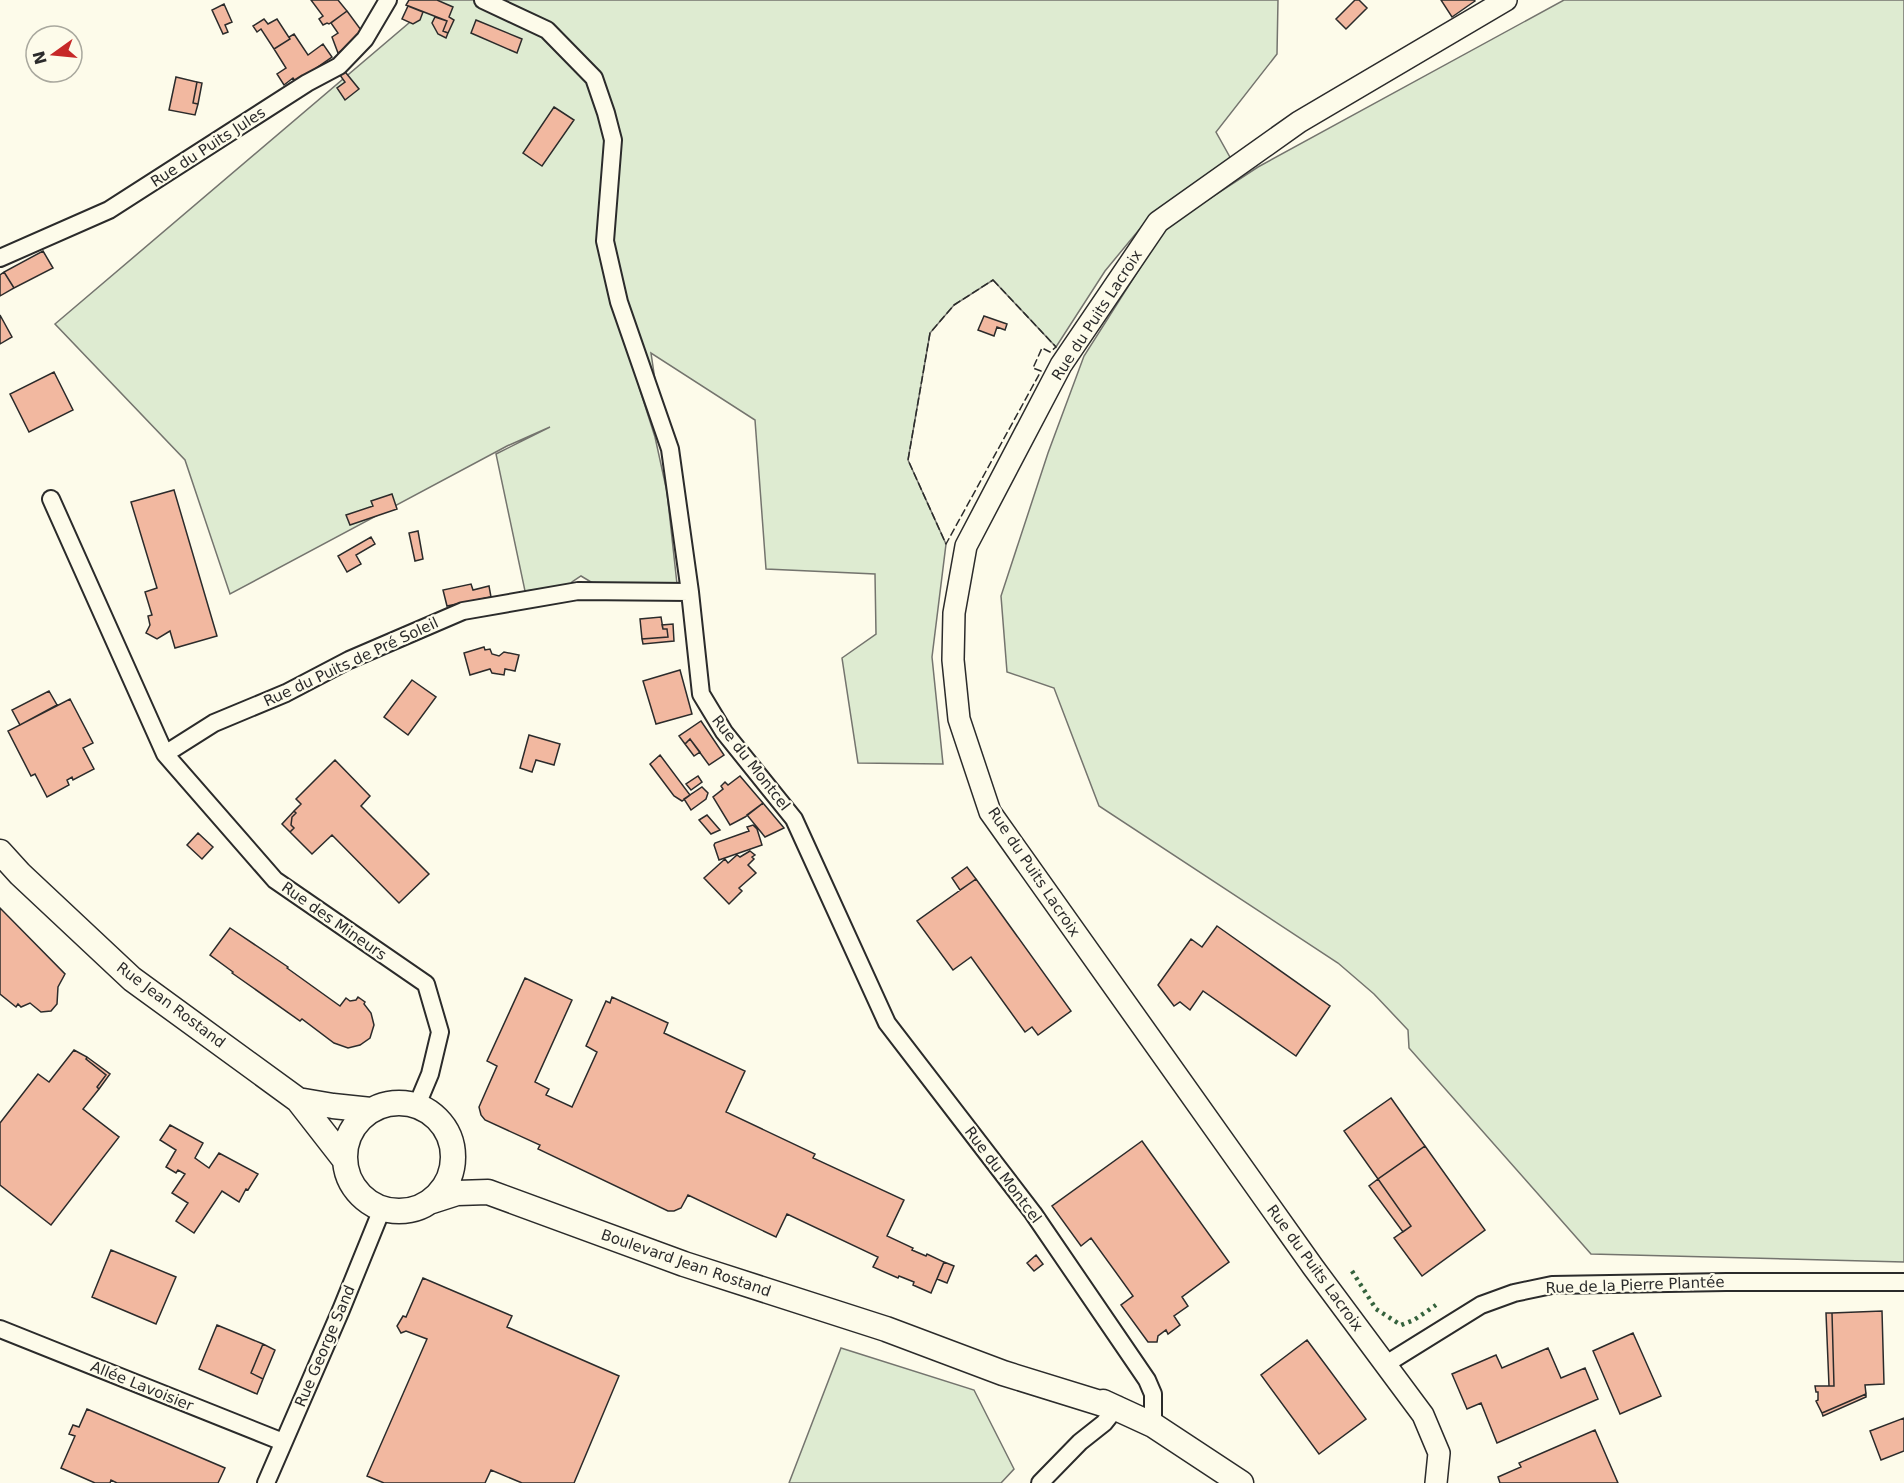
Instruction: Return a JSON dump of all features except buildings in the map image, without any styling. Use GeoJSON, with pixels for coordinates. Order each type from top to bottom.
{"type":"FeatureCollection","features":[{"type":"Feature","properties":{"kind":"main road","name":"Rue Jean Rostand"},"geometry":{"type":"LineString","coordinates":[[0,852],[20,874],[132,979],[298,1100]]}},
{"type":"Feature","properties":{"kind":"main road"},"geometry":{"type":"LineString","coordinates":[[298,1100],[371,1110]]}},
{"type":"Feature","properties":{"kind":"main road"},"geometry":{"type":"LineString","coordinates":[[298,1100],[344,1159]]}},
{"type":"Feature","properties":{"kind":"main road"},"geometry":{"type":"LineString","coordinates":[[429,1202],[439,1193],[452,1168],[453,1154],[450,1138],[442,1124],[431,1113],[401,1102],[386,1104],[371,1110],[359,1119],[351,1131],[344,1159],[348,1176],[356,1190],[368,1202],[382,1209],[398,1211],[414,1209],[457,1193],[488,1192]]}},
{"type":"Feature","properties":{"kind":"main road"},"geometry":{"type":"LineString","coordinates":[[453,1154],[488,1192]]}},
{"type":"Feature","properties":{"kind":"main road","name":"Boulevard Jean Rostand"},"geometry":{"type":"LineString","coordinates":[[488,1192],[684,1264],[886,1329],[1003,1373],[1116,1408],[1153,1425],[1241,1483]]}},
{"type":"Feature","properties":{"kind":"street","name":"Rue du Puits Jules"},"geometry":{"type":"LineString","coordinates":[[0,258],[109,210],[307,83],[339,66],[365,39],[388,0]]}},
{"type":"Feature","properties":{"kind":"street","name":"Rue du Montcel"},"geometry":{"type":"LineString","coordinates":[[483,0],[547,30],[594,78],[600,95],[613,140],[605,241],[619,302],[670,449],[690,592],[701,694],[724,732],[794,819],[887,1023],[1033,1213],[1147,1380],[1153,1394],[1153,1425]]}},
{"type":"Feature","properties":{"kind":"street","name":"Rue du Puits Lacroix"},"geometry":{"type":"LineString","coordinates":[[1436,1483],[1439,1453],[1424,1415],[1313,1267],[990,812],[959,719],[953,660],[954,613],[966,546],[971,536],[1061,365],[1158,222],[1299,122],[1506,0]]}},
{"type":"Feature","properties":{"kind":"street","name":"Rue des Mineurs"},"geometry":{"type":"LineString","coordinates":[[51,499],[165,754],[275,880],[426,984],[440,1032],[430,1074],[417,1106]]}},
{"type":"Feature","properties":{"kind":"street","name":"Rue du Puits de Pré Soleil"},"geometry":{"type":"LineString","coordinates":[[165,754],[214,723],[286,693],[349,660],[463,611],[578,591],[690,592]]}},
{"type":"Feature","properties":{"kind":"street","name":"Rue George Sand"},"geometry":{"type":"LineString","coordinates":[[266,1483],[382,1209]]}},
{"type":"Feature","properties":{"kind":"street","name":"Rue de la Pierre Plantée"},"geometry":{"type":"LineString","coordinates":[[1386,1364],[1481,1305],[1514,1293],[1552,1286],[1726,1282],[1904,1282]]}},
{"type":"Feature","properties":{"kind":"street","name":"Allée Lavoisier"},"geometry":{"type":"LineString","coordinates":[[1,1333],[283,1442]]}},
{"type":"Feature","properties":{"kind":"street"},"geometry":{"type":"LineString","coordinates":[[1040,1483],[1080,1442],[1104,1423],[1116,1408]]}},
{"type":"Feature","properties":{"kind":"green space"},"geometry":{"type":"Polygon","coordinates":[[[436,0],[1278,0],[1277,54],[1216,132],[1231,159],[1152,214],[1105,271],[1056,347],[993,280],[954,305],[930,333],[908,460],[946,544],[932,657],[943,764],[858,763],[842,658],[876,634],[875,574],[766,569],[755,420],[651,353],[655,380],[639,387],[655,437],[667,492],[677,584],[596,585],[581,576],[572,582],[572,586],[525,591],[496,454],[550,427],[507,446],[230,594],[185,460],[55,324],[436,0]]]}},
{"type":"Feature","properties":{"kind":"green space"},"geometry":{"type":"Polygon","coordinates":[[[1564,0],[1904,0],[1904,1262],[1591,1254],[1409,1048],[1408,1030],[1374,994],[1338,963],[1099,806],[1054,688],[1007,672],[1001,596],[1048,453],[1084,356],[1166,227],[1258,167],[1564,0]]]}},
{"type":"Feature","properties":{"kind":"green space"},"geometry":{"type":"Polygon","coordinates":[[[841,1348],[974,1390],[1014,1469],[1001,1483],[789,1483],[841,1348]]]}},
{"type":"Feature","properties":{"kind":"hedge"},"geometry":{"type":"LineString","coordinates":[[1352,1271],[1376,1309],[1401,1325],[1414,1320],[1436,1305]]}},
{"type":"Feature","properties":{"kind":"fence"},"geometry":{"type":"LineString","coordinates":[[993,280],[1056,347],[1050,352],[1042,348],[1033,368],[1041,371],[946,544],[908,460],[930,333],[954,305],[993,280]]}}]}
